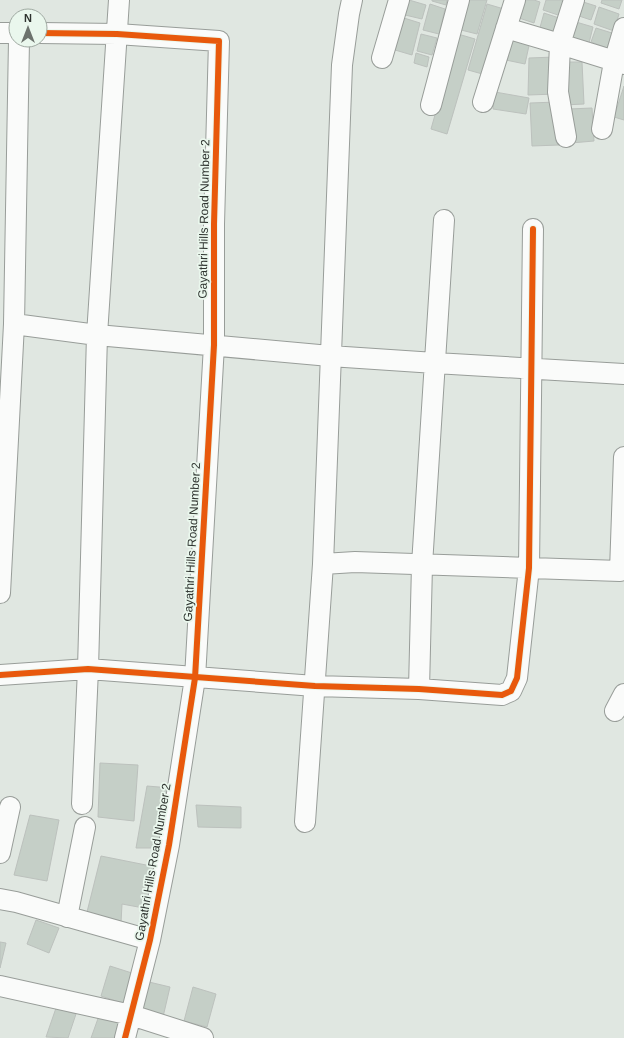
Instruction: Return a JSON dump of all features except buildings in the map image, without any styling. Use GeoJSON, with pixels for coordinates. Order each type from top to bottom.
{"type":"FeatureCollection","features":[{"type":"Feature","properties":{"kind":"street"},"geometry":{"type":"LineString","coordinates":[[82,804],[88,669],[98,335],[119,0]]}},
{"type":"Feature","properties":{"kind":"street"},"geometry":{"type":"LineString","coordinates":[[305,822],[323,564],[342,66],[352,0]]}},
{"type":"Feature","properties":{"kind":"street"},"geometry":{"type":"LineString","coordinates":[[382,58],[399,0]]}},
{"type":"Feature","properties":{"kind":"street"},"geometry":{"type":"LineString","coordinates":[[431,105],[458,0]]}},
{"type":"Feature","properties":{"kind":"street"},"geometry":{"type":"LineString","coordinates":[[483,102],[515,0]]}},
{"type":"Feature","properties":{"kind":"street"},"geometry":{"type":"LineString","coordinates":[[566,137],[558,92],[560,44],[574,0]]}},
{"type":"Feature","properties":{"kind":"street"},"geometry":{"type":"LineString","coordinates":[[506,28],[619,63]]}},
{"type":"Feature","properties":{"kind":"street"},"geometry":{"type":"LineString","coordinates":[[602,129],[605,109],[619,63],[624,28]]}},
{"type":"Feature","properties":{"kind":"street"},"geometry":{"type":"LineString","coordinates":[[48,33],[117,34]]}},
{"type":"Feature","properties":{"kind":"street","name":"Gayathri Hills Road Number 2"},"geometry":{"type":"LineString","coordinates":[[117,34],[219,41],[214,224],[214,345],[195,678],[169,845],[150,940],[125,1038]]}},
{"type":"Feature","properties":{"kind":"street"},"geometry":{"type":"LineString","coordinates":[[0,594],[14,324],[19,48]]}},
{"type":"Feature","properties":{"kind":"street"},"geometry":{"type":"LineString","coordinates":[[419,690],[422,564],[444,220]]}},
{"type":"Feature","properties":{"kind":"street"},"geometry":{"type":"LineString","coordinates":[[0,676],[88,669],[314,686],[502,695],[512,691],[517,678],[529,568],[533,229]]}},
{"type":"Feature","properties":{"kind":"street"},"geometry":{"type":"LineString","coordinates":[[14,324],[98,335],[330,356],[624,374]]}},
{"type":"Feature","properties":{"kind":"street"},"geometry":{"type":"LineString","coordinates":[[323,564],[355,562],[622,572],[624,457]]}},
{"type":"Feature","properties":{"kind":"street"},"geometry":{"type":"LineString","coordinates":[[0,853],[10,807]]}},
{"type":"Feature","properties":{"kind":"street"},"geometry":{"type":"LineString","coordinates":[[67,916],[85,827]]}},
{"type":"Feature","properties":{"kind":"street"},"geometry":{"type":"LineString","coordinates":[[0,899],[16,902],[150,940]]}},
{"type":"Feature","properties":{"kind":"street"},"geometry":{"type":"LineString","coordinates":[[0,986],[131,1015],[203,1038]]}},
{"type":"Feature","properties":{"kind":"cycle path"},"geometry":{"type":"LineString","coordinates":[[48,33],[117,34],[219,41],[214,224],[214,345],[195,678],[169,845],[150,940],[125,1038]]}},
{"type":"Feature","properties":{"kind":"cycle path"},"geometry":{"type":"LineString","coordinates":[[0,675],[88,669],[315,686],[419,689],[502,695],[511,691],[517,678],[529,568],[533,229]]}}]}
